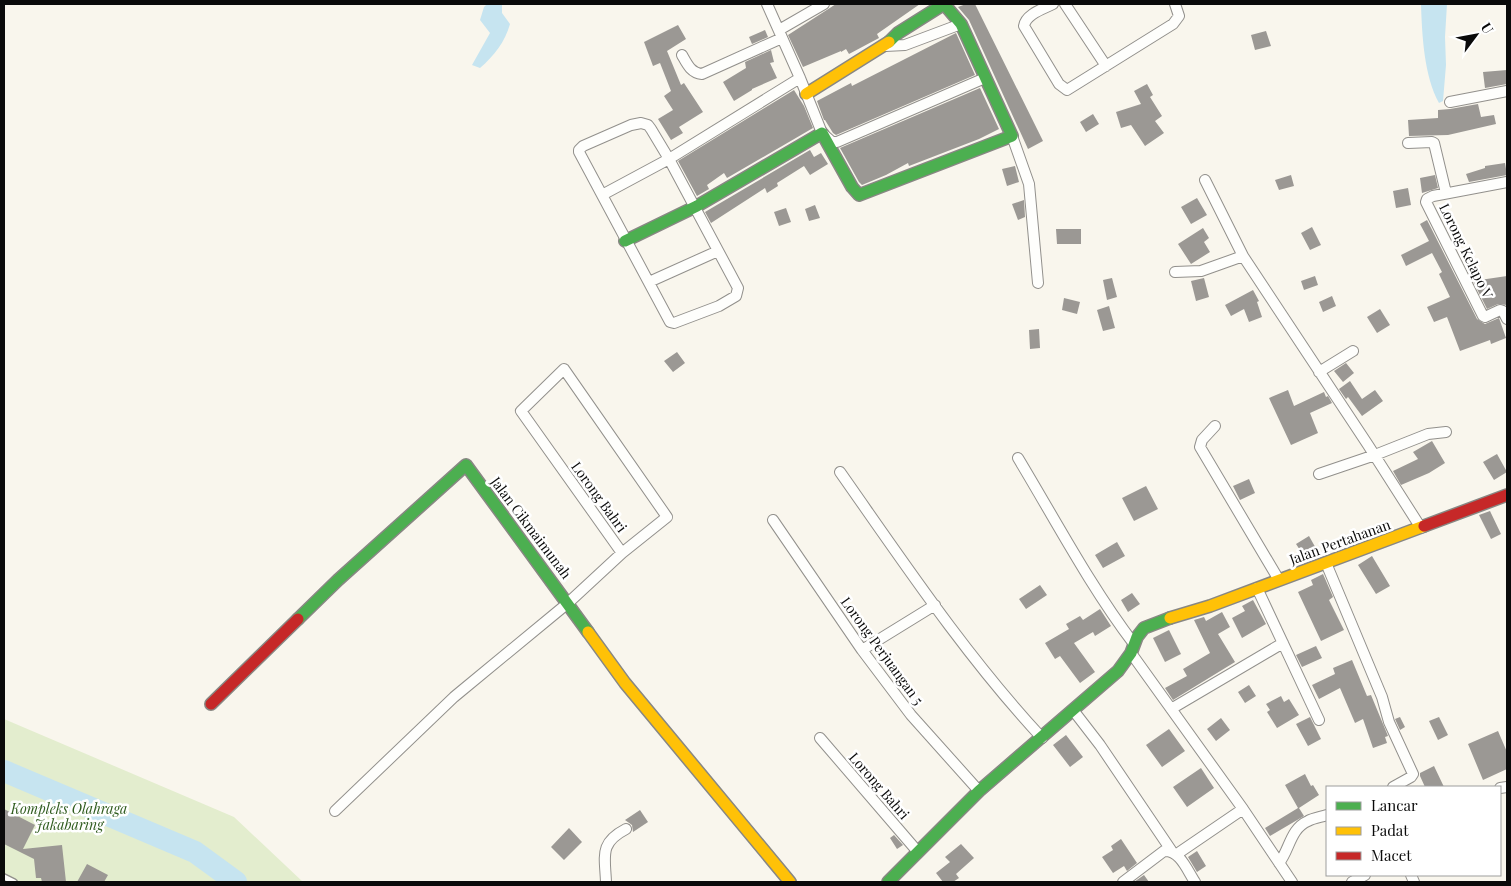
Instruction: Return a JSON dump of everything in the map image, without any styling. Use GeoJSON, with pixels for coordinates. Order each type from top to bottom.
{"type":"FeatureCollection","features":[{"type":"Feature","properties":{"kind":"street"},"geometry":{"type":"LineString","coordinates":[[767,4],[822,133],[852,187],[859,195],[1012,136]]}},
{"type":"Feature","properties":{"kind":"street"},"geometry":{"type":"LineString","coordinates":[[682,55],[690,68],[697,74],[702,74],[781,34],[824,4]]}},
{"type":"Feature","properties":{"kind":"street"},"geometry":{"type":"LineString","coordinates":[[806,94],[885,46],[898,33],[944,4],[960,24],[986,78],[1012,136],[1029,184],[1038,283]]}},
{"type":"Feature","properties":{"kind":"street"},"geometry":{"type":"LineString","coordinates":[[1053,4],[1031,16],[1024,22],[1024,26],[1059,84],[1069,89],[1178,20],[1178,11],[1175,4]]}},
{"type":"Feature","properties":{"kind":"street"},"geometry":{"type":"LineString","coordinates":[[1065,4],[1106,66]]}},
{"type":"Feature","properties":{"kind":"street"},"geometry":{"type":"LineString","coordinates":[[885,46],[905,45],[960,24]]}},
{"type":"Feature","properties":{"kind":"street"},"geometry":{"type":"LineString","coordinates":[[602,195],[669,159],[800,78]]}},
{"type":"Feature","properties":{"kind":"street"},"geometry":{"type":"LineString","coordinates":[[822,133],[832,142],[837,142],[986,78]]}},
{"type":"Feature","properties":{"kind":"street"},"geometry":{"type":"LineString","coordinates":[[1450,102],[1507,91]]}},
{"type":"Feature","properties":{"kind":"street"},"geometry":{"type":"LineString","coordinates":[[641,123],[648,125],[669,159],[738,288],[736,296],[719,306],[674,323],[670,322],[602,195],[580,156],[579,150],[583,146],[630,125],[641,123]]}},
{"type":"Feature","properties":{"kind":"street"},"geometry":{"type":"LineString","coordinates":[[625,241],[695,208],[822,133]]}},
{"type":"Feature","properties":{"kind":"street"},"geometry":{"type":"LineString","coordinates":[[1408,143],[1434,143],[1446,194],[1507,182]]}},
{"type":"Feature","properties":{"kind":"street"},"geometry":{"type":"LineString","coordinates":[[1205,180],[1243,256],[1421,528]]}},
{"type":"Feature","properties":{"kind":"street","name":"Lorong Kelapo V"},"geometry":{"type":"LineString","coordinates":[[1446,194],[1430,197],[1426,202],[1482,316],[1485,317],[1503,310],[1507,319]]}},
{"type":"Feature","properties":{"kind":"street"},"geometry":{"type":"LineString","coordinates":[[649,282],[718,251]]}},
{"type":"Feature","properties":{"kind":"street"},"geometry":{"type":"LineString","coordinates":[[1175,272],[1201,272],[1243,256]]}},
{"type":"Feature","properties":{"kind":"street"},"geometry":{"type":"LineString","coordinates":[[1319,372],[1353,351]]}},
{"type":"Feature","properties":{"kind":"street","name":"Lorong Bahri"},"geometry":{"type":"LineString","coordinates":[[564,369],[667,517],[622,553],[521,411],[564,369]]}},
{"type":"Feature","properties":{"kind":"street"},"geometry":{"type":"LineString","coordinates":[[1215,426],[1202,440],[1200,448],[1280,580]]}},
{"type":"Feature","properties":{"kind":"street"},"geometry":{"type":"LineString","coordinates":[[1319,474],[1428,434],[1446,432]]}},
{"type":"Feature","properties":{"kind":"street"},"geometry":{"type":"LineString","coordinates":[[1018,458],[1085,572],[1171,709],[1243,808],[1292,882]]}},
{"type":"Feature","properties":{"kind":"street","name":"Jalan Cikmaimunah"},"geometry":{"type":"LineString","coordinates":[[211,704],[338,580],[466,465],[626,684],[790,882]]}},
{"type":"Feature","properties":{"kind":"street"},"geometry":{"type":"LineString","coordinates":[[840,472],[980,666],[1014,708],[1042,738]]}},
{"type":"Feature","properties":{"kind":"street","name":"Jalan Pertahanan"},"geometry":{"type":"LineString","coordinates":[[888,882],[979,791],[1118,671],[1144,628],[1507,496]]}},
{"type":"Feature","properties":{"kind":"street","name":"Lorong Perjuangan 5"},"geometry":{"type":"LineString","coordinates":[[773,520],[862,650],[911,715],[979,791]]}},
{"type":"Feature","properties":{"kind":"street"},"geometry":{"type":"LineString","coordinates":[[335,811],[454,697],[568,603],[622,553]]}},
{"type":"Feature","properties":{"kind":"street"},"geometry":{"type":"LineString","coordinates":[[1326,563],[1382,697],[1389,722],[1413,774],[1411,778],[1395,786]]}},
{"type":"Feature","properties":{"kind":"street"},"geometry":{"type":"LineString","coordinates":[[1257,588],[1319,720]]}},
{"type":"Feature","properties":{"kind":"street"},"geometry":{"type":"LineString","coordinates":[[862,650],[935,605]]}},
{"type":"Feature","properties":{"kind":"street"},"geometry":{"type":"LineString","coordinates":[[1171,709],[1283,643]]}},
{"type":"Feature","properties":{"kind":"street"},"geometry":{"type":"LineString","coordinates":[[1073,710],[1195,882]]}},
{"type":"Feature","properties":{"kind":"street","name":"Lorong Bahri"},"geometry":{"type":"LineString","coordinates":[[820,738],[918,852]]}},
{"type":"Feature","properties":{"kind":"street"},"geometry":{"type":"LineString","coordinates":[[1123,882],[1164,851],[1174,852],[1243,808]]}},
{"type":"Feature","properties":{"kind":"street"},"geometry":{"type":"LineString","coordinates":[[1279,863],[1285,856],[1296,829],[1308,820],[1326,815]]}},
{"type":"Feature","properties":{"kind":"street"},"geometry":{"type":"LineString","coordinates":[[606,882],[603,856],[606,847],[614,835],[626,829]]}},
{"type":"Feature","properties":{"kind":"street"},"geometry":{"type":"LineString","coordinates":[[1352,882],[1363,876]]}},
{"type":"Feature","properties":{"kind":"lane"},"geometry":{"type":"LineString","coordinates":[[4,877],[14,882]]}},
{"type":"Feature","properties":{"kind":"green space","name":"Kompleks Olahraga Jakabaring"},"geometry":{"type":"Polygon","coordinates":[[[4,719],[234,817],[303,882],[4,882],[4,719]]]}},
{"type":"Feature","properties":{"kind":"water"},"geometry":{"type":"Polygon","coordinates":[[[487,4],[502,4],[502,13],[510,24],[498,48],[480,68],[472,65],[490,33],[480,20],[484,7],[487,4]]]}},
{"type":"Feature","properties":{"kind":"water"},"geometry":{"type":"Polygon","coordinates":[[[1421,4],[1447,4],[1446,65],[1443,101],[1439,103],[1427,68],[1423,42],[1421,4]]]}},
{"type":"Feature","properties":{"kind":"building"},"geometry":{"type":"Polygon","coordinates":[[[836,4],[920,4],[877,34],[879,38],[849,54],[846,49],[803,67],[788,35],[836,4]]]}},
{"type":"Feature","properties":{"kind":"building"},"geometry":{"type":"Polygon","coordinates":[[[966,4],[975,4],[1043,141],[1028,149],[969,20],[958,7],[966,4]]]}},
{"type":"Feature","properties":{"kind":"building"},"geometry":{"type":"Polygon","coordinates":[[[678,25],[686,39],[667,51],[681,85],[684,83],[703,112],[679,127],[683,133],[671,140],[658,119],[673,110],[664,96],[671,91],[660,63],[653,66],[644,42],[678,25]]]}},
{"type":"Feature","properties":{"kind":"building"},"geometry":{"type":"Polygon","coordinates":[[[765,30],[768,37],[752,44],[749,37],[765,30]]]}},
{"type":"Feature","properties":{"kind":"building"},"geometry":{"type":"Polygon","coordinates":[[[1266,31],[1271,46],[1255,50],[1251,35],[1266,31]]]}},
{"type":"Feature","properties":{"kind":"building"},"geometry":{"type":"Polygon","coordinates":[[[956,33],[975,75],[836,135],[833,133],[824,120],[817,101],[851,83],[852,86],[956,33]]]}},
{"type":"Feature","properties":{"kind":"building"},"geometry":{"type":"Polygon","coordinates":[[[771,50],[774,62],[770,63],[777,78],[752,89],[734,101],[723,82],[746,68],[745,62],[771,50]]]}},
{"type":"Feature","properties":{"kind":"building"},"geometry":{"type":"Polygon","coordinates":[[[1507,70],[1507,84],[1485,88],[1483,72],[1507,70]]]}},
{"type":"Feature","properties":{"kind":"building"},"geometry":{"type":"Polygon","coordinates":[[[1147,84],[1153,95],[1150,97],[1162,116],[1155,121],[1164,133],[1145,146],[1131,125],[1121,128],[1116,112],[1141,104],[1134,91],[1147,84]]]}},
{"type":"Feature","properties":{"kind":"building"},"geometry":{"type":"Polygon","coordinates":[[[980,88],[999,129],[979,139],[909,166],[908,163],[862,185],[859,182],[840,148],[980,88]]]}},
{"type":"Feature","properties":{"kind":"building"},"geometry":{"type":"Polygon","coordinates":[[[794,90],[804,106],[813,128],[727,178],[724,173],[707,185],[709,189],[697,196],[678,161],[794,90]]]}},
{"type":"Feature","properties":{"kind":"building"},"geometry":{"type":"Polygon","coordinates":[[[1478,104],[1481,117],[1494,115],[1496,124],[1448,135],[1409,136],[1408,120],[1438,118],[1438,110],[1478,104]]]}},
{"type":"Feature","properties":{"kind":"building"},"geometry":{"type":"Polygon","coordinates":[[[1093,114],[1099,124],[1086,132],[1080,122],[1093,114]]]}},
{"type":"Feature","properties":{"kind":"building"},"geometry":{"type":"Polygon","coordinates":[[[810,150],[814,157],[821,153],[828,164],[810,175],[804,166],[777,183],[778,186],[767,193],[765,188],[711,223],[705,212],[810,150]]]}},
{"type":"Feature","properties":{"kind":"building"},"geometry":{"type":"Polygon","coordinates":[[[1505,163],[1507,175],[1469,182],[1466,174],[1485,168],[1485,166],[1505,163]]]}},
{"type":"Feature","properties":{"kind":"building"},"geometry":{"type":"Polygon","coordinates":[[[1015,166],[1019,182],[1007,186],[1002,169],[1015,166]]]}},
{"type":"Feature","properties":{"kind":"building"},"geometry":{"type":"Polygon","coordinates":[[[1291,175],[1294,186],[1279,190],[1275,180],[1291,175]]]}},
{"type":"Feature","properties":{"kind":"building"},"geometry":{"type":"Polygon","coordinates":[[[1435,175],[1438,188],[1422,193],[1420,178],[1435,175]]]}},
{"type":"Feature","properties":{"kind":"building"},"geometry":{"type":"Polygon","coordinates":[[[1408,188],[1411,205],[1396,208],[1393,191],[1408,188]]]}},
{"type":"Feature","properties":{"kind":"building"},"geometry":{"type":"Polygon","coordinates":[[[1197,198],[1207,215],[1191,224],[1181,207],[1197,198]]]}},
{"type":"Feature","properties":{"kind":"building"},"geometry":{"type":"Polygon","coordinates":[[[1024,200],[1025,217],[1018,220],[1012,204],[1024,200]]]}},
{"type":"Feature","properties":{"kind":"building"},"geometry":{"type":"Polygon","coordinates":[[[815,205],[820,218],[809,221],[805,209],[815,205]]]}},
{"type":"Feature","properties":{"kind":"building"},"geometry":{"type":"Polygon","coordinates":[[[786,208],[791,222],[779,226],[774,212],[786,208]]]}},
{"type":"Feature","properties":{"kind":"building"},"geometry":{"type":"Polygon","coordinates":[[[1427,220],[1477,319],[1485,324],[1499,318],[1506,338],[1491,344],[1490,340],[1460,351],[1447,317],[1434,322],[1427,307],[1450,297],[1439,274],[1442,272],[1432,253],[1406,266],[1401,255],[1429,241],[1420,224],[1427,220]]]}},
{"type":"Feature","properties":{"kind":"building"},"geometry":{"type":"Polygon","coordinates":[[[1312,227],[1321,245],[1310,250],[1301,233],[1312,227]]]}},
{"type":"Feature","properties":{"kind":"building"},"geometry":{"type":"Polygon","coordinates":[[[1203,228],[1209,238],[1204,242],[1210,252],[1191,264],[1178,244],[1203,228]]]}},
{"type":"Feature","properties":{"kind":"building"},"geometry":{"type":"Polygon","coordinates":[[[1056,229],[1081,229],[1081,244],[1057,244],[1056,229]]]}},
{"type":"Feature","properties":{"kind":"building"},"geometry":{"type":"Polygon","coordinates":[[[1315,276],[1318,285],[1304,290],[1301,281],[1315,276]]]}},
{"type":"Feature","properties":{"kind":"building"},"geometry":{"type":"Polygon","coordinates":[[[1507,276],[1507,305],[1498,304],[1487,309],[1473,281],[1507,276]]]}},
{"type":"Feature","properties":{"kind":"building"},"geometry":{"type":"Polygon","coordinates":[[[1112,278],[1117,297],[1107,300],[1103,280],[1112,278]]]}},
{"type":"Feature","properties":{"kind":"building"},"geometry":{"type":"Polygon","coordinates":[[[1204,278],[1209,297],[1196,301],[1191,281],[1204,278]]]}},
{"type":"Feature","properties":{"kind":"building"},"geometry":{"type":"Polygon","coordinates":[[[1253,290],[1259,301],[1257,302],[1262,317],[1249,322],[1244,309],[1231,316],[1225,305],[1253,290]]]}},
{"type":"Feature","properties":{"kind":"building"},"geometry":{"type":"Polygon","coordinates":[[[1332,296],[1336,306],[1323,312],[1319,302],[1332,296]]]}},
{"type":"Feature","properties":{"kind":"building"},"geometry":{"type":"Polygon","coordinates":[[[1064,298],[1080,302],[1077,314],[1062,310],[1064,298]]]}},
{"type":"Feature","properties":{"kind":"building"},"geometry":{"type":"Polygon","coordinates":[[[1109,306],[1115,328],[1103,331],[1097,310],[1109,306]]]}},
{"type":"Feature","properties":{"kind":"building"},"geometry":{"type":"Polygon","coordinates":[[[1380,309],[1390,325],[1377,333],[1367,317],[1380,309]]]}},
{"type":"Feature","properties":{"kind":"building"},"geometry":{"type":"Polygon","coordinates":[[[1039,329],[1040,348],[1030,349],[1029,330],[1039,329]]]}},
{"type":"Feature","properties":{"kind":"building"},"geometry":{"type":"Polygon","coordinates":[[[677,352],[685,363],[673,372],[664,361],[677,352]]]}},
{"type":"Feature","properties":{"kind":"building"},"geometry":{"type":"Polygon","coordinates":[[[1346,363],[1354,373],[1343,382],[1334,371],[1346,363]]]}},
{"type":"Feature","properties":{"kind":"building"},"geometry":{"type":"Polygon","coordinates":[[[1350,381],[1362,399],[1375,390],[1383,401],[1362,416],[1348,397],[1346,399],[1339,389],[1350,381]]]}},
{"type":"Feature","properties":{"kind":"building"},"geometry":{"type":"Polygon","coordinates":[[[1288,390],[1294,406],[1324,392],[1332,403],[1310,413],[1318,433],[1291,445],[1269,398],[1288,390]]]}},
{"type":"Feature","properties":{"kind":"building"},"geometry":{"type":"Polygon","coordinates":[[[1432,441],[1445,463],[1429,473],[1401,485],[1393,471],[1418,459],[1413,452],[1432,441]]]}},
{"type":"Feature","properties":{"kind":"building"},"geometry":{"type":"Polygon","coordinates":[[[1497,454],[1507,472],[1494,480],[1483,462],[1497,454]]]}},
{"type":"Feature","properties":{"kind":"building"},"geometry":{"type":"Polygon","coordinates":[[[1249,479],[1255,493],[1240,500],[1233,486],[1249,479]]]}},
{"type":"Feature","properties":{"kind":"building"},"geometry":{"type":"Polygon","coordinates":[[[1146,486],[1158,509],[1134,521],[1122,498],[1146,486]]]}},
{"type":"Feature","properties":{"kind":"building"},"geometry":{"type":"Polygon","coordinates":[[[1490,511],[1501,534],[1491,539],[1479,515],[1490,511]]]}},
{"type":"Feature","properties":{"kind":"building"},"geometry":{"type":"Polygon","coordinates":[[[1309,536],[1318,552],[1306,559],[1296,544],[1309,536]]]}},
{"type":"Feature","properties":{"kind":"building"},"geometry":{"type":"Polygon","coordinates":[[[1117,542],[1125,556],[1103,568],[1095,555],[1117,542]]]}},
{"type":"Feature","properties":{"kind":"building"},"geometry":{"type":"Polygon","coordinates":[[[1372,556],[1390,586],[1376,594],[1358,565],[1372,556]]]}},
{"type":"Feature","properties":{"kind":"building"},"geometry":{"type":"Polygon","coordinates":[[[1323,574],[1333,597],[1329,600],[1344,630],[1321,641],[1298,592],[1313,585],[1311,580],[1323,574]]]}},
{"type":"Feature","properties":{"kind":"building"},"geometry":{"type":"Polygon","coordinates":[[[1040,585],[1047,595],[1026,609],[1019,599],[1040,585]]]}},
{"type":"Feature","properties":{"kind":"building"},"geometry":{"type":"Polygon","coordinates":[[[1132,593],[1140,604],[1128,612],[1121,600],[1132,593]]]}},
{"type":"Feature","properties":{"kind":"building"},"geometry":{"type":"Polygon","coordinates":[[[1253,600],[1266,624],[1242,638],[1232,618],[1245,611],[1242,606],[1253,600]]]}},
{"type":"Feature","properties":{"kind":"building"},"geometry":{"type":"Polygon","coordinates":[[[1100,609],[1111,626],[1095,636],[1093,632],[1074,643],[1095,672],[1080,683],[1060,656],[1055,659],[1045,643],[1069,629],[1066,624],[1080,616],[1083,620],[1100,609]]]}},
{"type":"Feature","properties":{"kind":"building"},"geometry":{"type":"Polygon","coordinates":[[[1222,612],[1230,627],[1218,634],[1235,662],[1173,700],[1165,688],[1187,676],[1183,669],[1210,653],[1194,620],[1204,617],[1206,621],[1222,612]]]}},
{"type":"Feature","properties":{"kind":"building"},"geometry":{"type":"Polygon","coordinates":[[[1169,630],[1181,654],[1165,662],[1153,638],[1169,630]]]}},
{"type":"Feature","properties":{"kind":"building"},"geometry":{"type":"Polygon","coordinates":[[[1316,646],[1322,658],[1302,667],[1296,655],[1316,646]]]}},
{"type":"Feature","properties":{"kind":"building"},"geometry":{"type":"Polygon","coordinates":[[[1352,660],[1367,696],[1371,695],[1388,736],[1385,737],[1387,743],[1373,748],[1363,719],[1355,723],[1340,688],[1319,699],[1312,685],[1335,674],[1333,668],[1352,660]]]}},
{"type":"Feature","properties":{"kind":"building"},"geometry":{"type":"Polygon","coordinates":[[[1249,685],[1256,696],[1245,703],[1238,692],[1249,685]]]}},
{"type":"Feature","properties":{"kind":"building"},"geometry":{"type":"Polygon","coordinates":[[[1281,696],[1284,702],[1289,699],[1299,715],[1277,728],[1267,712],[1270,710],[1266,704],[1281,696]]]}},
{"type":"Feature","properties":{"kind":"building"},"geometry":{"type":"Polygon","coordinates":[[[1310,717],[1321,739],[1308,746],[1296,724],[1310,717]]]}},
{"type":"Feature","properties":{"kind":"building"},"geometry":{"type":"Polygon","coordinates":[[[1400,717],[1405,727],[1400,730],[1395,719],[1400,717]]]}},
{"type":"Feature","properties":{"kind":"building"},"geometry":{"type":"Polygon","coordinates":[[[1439,717],[1448,735],[1438,740],[1429,721],[1439,717]]]}},
{"type":"Feature","properties":{"kind":"building"},"geometry":{"type":"Polygon","coordinates":[[[1221,718],[1230,730],[1216,741],[1207,729],[1221,718]]]}},
{"type":"Feature","properties":{"kind":"building"},"geometry":{"type":"Polygon","coordinates":[[[1169,729],[1185,751],[1162,767],[1146,745],[1169,729]]]}},
{"type":"Feature","properties":{"kind":"building"},"geometry":{"type":"Polygon","coordinates":[[[1498,731],[1507,752],[1507,769],[1483,780],[1468,744],[1498,731]]]}},
{"type":"Feature","properties":{"kind":"building"},"geometry":{"type":"Polygon","coordinates":[[[1066,735],[1083,757],[1070,767],[1053,745],[1066,735]]]}},
{"type":"Feature","properties":{"kind":"building"},"geometry":{"type":"Polygon","coordinates":[[[1434,766],[1444,786],[1425,786],[1420,773],[1434,766]]]}},
{"type":"Feature","properties":{"kind":"building"},"geometry":{"type":"Polygon","coordinates":[[[1201,768],[1214,788],[1187,807],[1173,787],[1201,768]]]}},
{"type":"Feature","properties":{"kind":"building"},"geometry":{"type":"Polygon","coordinates":[[[1305,774],[1311,786],[1313,785],[1319,795],[1299,808],[1304,816],[1270,836],[1265,828],[1298,808],[1285,785],[1305,774]]]}},
{"type":"Feature","properties":{"kind":"building"},"geometry":{"type":"Polygon","coordinates":[[[4,809],[35,825],[23,849],[62,845],[66,882],[42,882],[41,878],[36,878],[34,859],[4,844],[4,809]]]}},
{"type":"Feature","properties":{"kind":"building"},"geometry":{"type":"Polygon","coordinates":[[[640,810],[648,822],[633,832],[632,825],[625,820],[640,810]]]}},
{"type":"Feature","properties":{"kind":"building"},"geometry":{"type":"Polygon","coordinates":[[[569,828],[582,842],[564,860],[551,847],[569,828]]]}},
{"type":"Feature","properties":{"kind":"building"},"geometry":{"type":"Polygon","coordinates":[[[894,835],[903,845],[897,849],[890,838],[894,835]]]}},
{"type":"Feature","properties":{"kind":"building"},"geometry":{"type":"Polygon","coordinates":[[[1121,839],[1137,863],[1127,871],[1124,866],[1113,873],[1102,857],[1113,850],[1111,846],[1121,839]]]}},
{"type":"Feature","properties":{"kind":"building"},"geometry":{"type":"Polygon","coordinates":[[[961,844],[974,858],[956,874],[959,878],[953,882],[943,882],[936,873],[950,862],[945,857],[961,844]]]}},
{"type":"Feature","properties":{"kind":"building"},"geometry":{"type":"Polygon","coordinates":[[[1197,851],[1206,866],[1197,872],[1188,857],[1197,851]]]}},
{"type":"Feature","properties":{"kind":"building"},"geometry":{"type":"Polygon","coordinates":[[[87,864],[108,875],[104,882],[77,882],[87,864]]]}},
{"type":"Feature","properties":{"kind":"building"},"geometry":{"type":"Polygon","coordinates":[[[1144,875],[1149,882],[1134,882],[1144,875]]]}},
{"type":"Feature","properties":{"kind":"waterway"},"geometry":{"type":"LineString","coordinates":[[4,771],[195,852],[236,882]]}},
{"type":"Feature","properties":{"kind":"traffic: fast"},"geometry":{"type":"LineString","coordinates":[[625,241],[697,206],[822,133],[852,187],[859,195],[1012,136],[961,24],[944,4],[898,33],[889,42]]}},
{"type":"Feature","properties":{"kind":"traffic: fast"},"geometry":{"type":"LineString","coordinates":[[298,619],[338,580],[466,465],[588,632]]}},
{"type":"Feature","properties":{"kind":"traffic: fast"},"geometry":{"type":"LineString","coordinates":[[888,882],[979,791],[1118,671],[1131,653],[1137,637],[1144,628],[1170,618]]}},
{"type":"Feature","properties":{"kind":"traffic: slow"},"geometry":{"type":"LineString","coordinates":[[806,94],[889,42]]}},
{"type":"Feature","properties":{"kind":"traffic: slow"},"geometry":{"type":"LineString","coordinates":[[1170,618],[1210,606],[1424,526]]}},
{"type":"Feature","properties":{"kind":"traffic: slow"},"geometry":{"type":"LineString","coordinates":[[588,632],[625,683],[790,882]]}},
{"type":"Feature","properties":{"kind":"traffic: jam"},"geometry":{"type":"LineString","coordinates":[[1424,526],[1507,495]]}},
{"type":"Feature","properties":{"kind":"traffic: jam"},"geometry":{"type":"LineString","coordinates":[[211,704],[298,619]]}}]}
